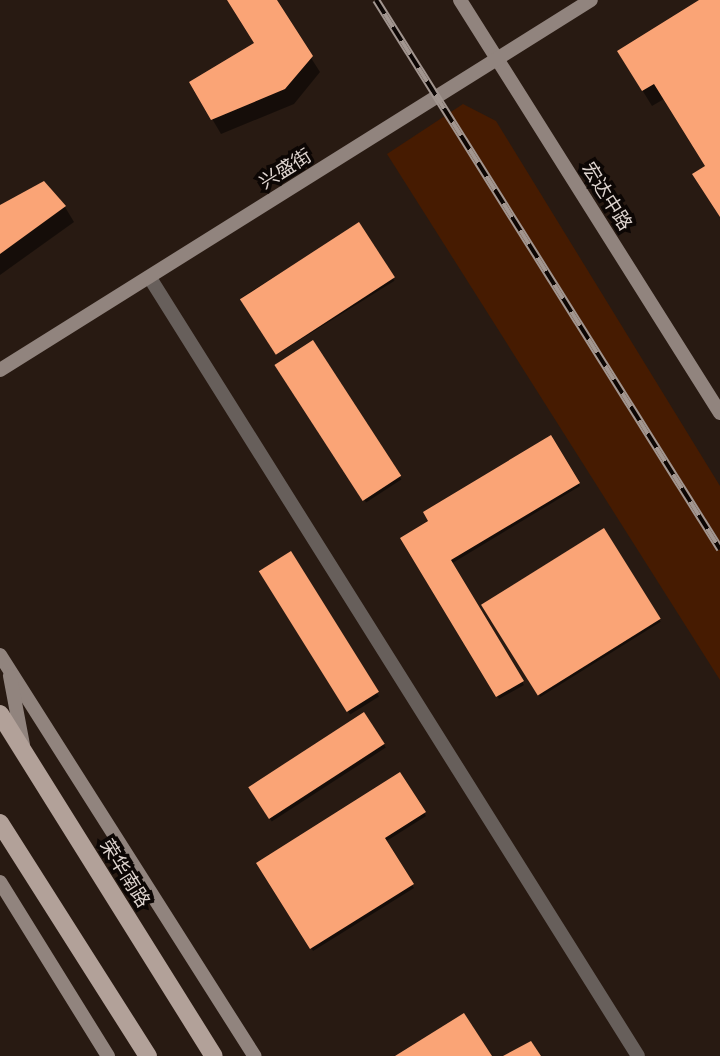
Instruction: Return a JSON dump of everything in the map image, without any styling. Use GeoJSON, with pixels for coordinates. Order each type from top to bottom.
{"type":"FeatureCollection","features":[{"type":"Feature","properties":{"kind":"main road","name":"荣华南路"},"geometry":{"type":"LineString","coordinates":[[0,714],[214,1056]]}},
{"type":"Feature","properties":{"kind":"main road"},"geometry":{"type":"LineString","coordinates":[[0,823],[148,1056]]}},
{"type":"Feature","properties":{"kind":"street","name":"宏达中路"},"geometry":{"type":"LineString","coordinates":[[460,0],[720,413]]}},
{"type":"Feature","properties":{"kind":"street","name":"兴盛街"},"geometry":{"type":"LineString","coordinates":[[0,370],[592,0]]}},
{"type":"Feature","properties":{"kind":"street"},"geometry":{"type":"LineString","coordinates":[[150,278],[638,1056]]}},
{"type":"Feature","properties":{"kind":"street"},"geometry":{"type":"LineString","coordinates":[[0,655],[254,1056]]}},
{"type":"Feature","properties":{"kind":"street"},"geometry":{"type":"LineString","coordinates":[[8,668],[24,753]]}},
{"type":"Feature","properties":{"kind":"street"},"geometry":{"type":"LineString","coordinates":[[0,882],[108,1056]]}},
{"type":"Feature","properties":{"kind":"shaded area"},"geometry":{"type":"Polygon","coordinates":[[[463,104],[496,121],[720,486],[720,680],[387,154],[463,104]]]}},
{"type":"Feature","properties":{"kind":"building"},"geometry":{"type":"Polygon","coordinates":[[[227,0],[277,0],[313,56],[285,89],[211,120],[189,82],[254,43],[227,0]]]}},
{"type":"Feature","properties":{"kind":"building"},"geometry":{"type":"Polygon","coordinates":[[[699,0],[720,0],[720,217],[692,174],[705,166],[654,84],[642,91],[617,51],[699,0]]]}},
{"type":"Feature","properties":{"kind":"building"},"geometry":{"type":"Polygon","coordinates":[[[44,181],[66,206],[0,254],[0,205],[44,181]]]}},
{"type":"Feature","properties":{"kind":"building"},"geometry":{"type":"Polygon","coordinates":[[[359,222],[395,277],[276,355],[240,299],[359,222]]]}},
{"type":"Feature","properties":{"kind":"building"},"geometry":{"type":"Polygon","coordinates":[[[313,340],[401,476],[363,501],[274,365],[313,340]]]}},
{"type":"Feature","properties":{"kind":"building"},"geometry":{"type":"Polygon","coordinates":[[[551,435],[580,483],[451,560],[524,681],[496,697],[400,538],[428,521],[423,512],[551,435]]]}},
{"type":"Feature","properties":{"kind":"building"},"geometry":{"type":"Polygon","coordinates":[[[604,528],[661,619],[538,696],[481,605],[604,528]]]}},
{"type":"Feature","properties":{"kind":"building"},"geometry":{"type":"Polygon","coordinates":[[[291,551],[379,692],[347,712],[259,571],[291,551]]]}},
{"type":"Feature","properties":{"kind":"building"},"geometry":{"type":"Polygon","coordinates":[[[364,712],[385,744],[269,819],[248,787],[364,712]]]}},
{"type":"Feature","properties":{"kind":"building"},"geometry":{"type":"Polygon","coordinates":[[[400,772],[426,812],[385,838],[414,884],[310,949],[256,863],[400,772]]]}},
{"type":"Feature","properties":{"kind":"building"},"geometry":{"type":"Polygon","coordinates":[[[464,1013],[492,1056],[395,1056],[464,1013]]]}},
{"type":"Feature","properties":{"kind":"building"},"geometry":{"type":"Polygon","coordinates":[[[531,1041],[541,1056],[503,1056],[531,1041]]]}},
{"type":"Feature","properties":{"kind":"railway"},"geometry":{"type":"LineString","coordinates":[[376,0],[720,549]]}}]}
